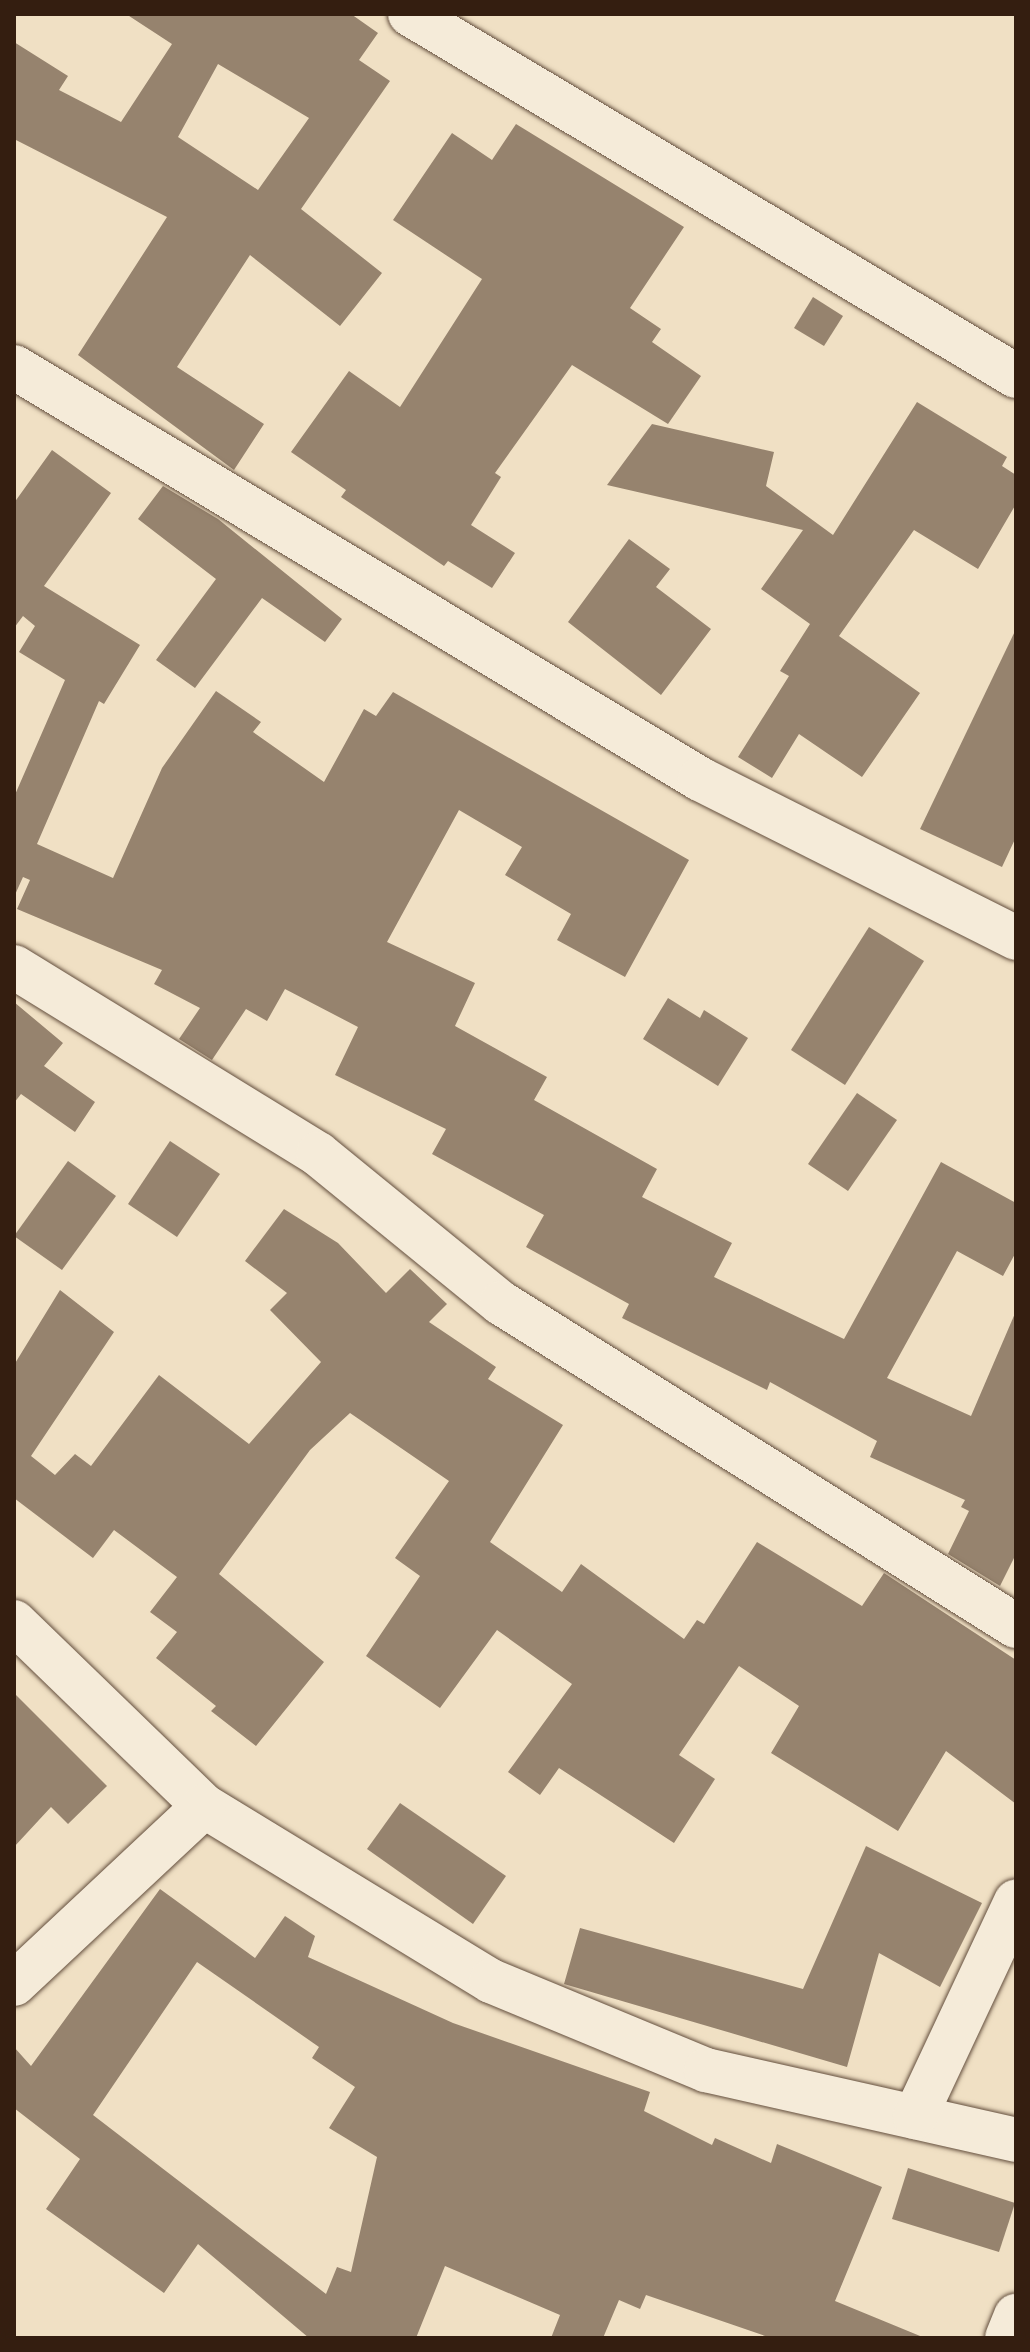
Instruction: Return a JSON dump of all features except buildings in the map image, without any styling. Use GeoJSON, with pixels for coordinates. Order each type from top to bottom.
{"type":"FeatureCollection","features":[{"type":"Feature","properties":{"kind":"street"},"geometry":{"type":"LineString","coordinates":[[410,14],[1016,376]]}},
{"type":"Feature","properties":{"kind":"street"},"geometry":{"type":"LineString","coordinates":[[14,367],[700,779],[1016,938]]}},
{"type":"Feature","properties":{"kind":"street"},"geometry":{"type":"LineString","coordinates":[[14,967],[318,1154],[501,1303],[1016,1626]]}},
{"type":"Feature","properties":{"kind":"street"},"geometry":{"type":"LineString","coordinates":[[14,1622],[204,1806],[491,1981],[706,2070],[1016,2140]]}},
{"type":"Feature","properties":{"kind":"street"},"geometry":{"type":"LineString","coordinates":[[14,1984],[204,1806]]}},
{"type":"Feature","properties":{"kind":"street"},"geometry":{"type":"LineString","coordinates":[[915,2117],[1016,1901]]}},
{"type":"Feature","properties":{"kind":"street"},"geometry":{"type":"LineString","coordinates":[[1007,2338],[1016,2316]]}}]}
